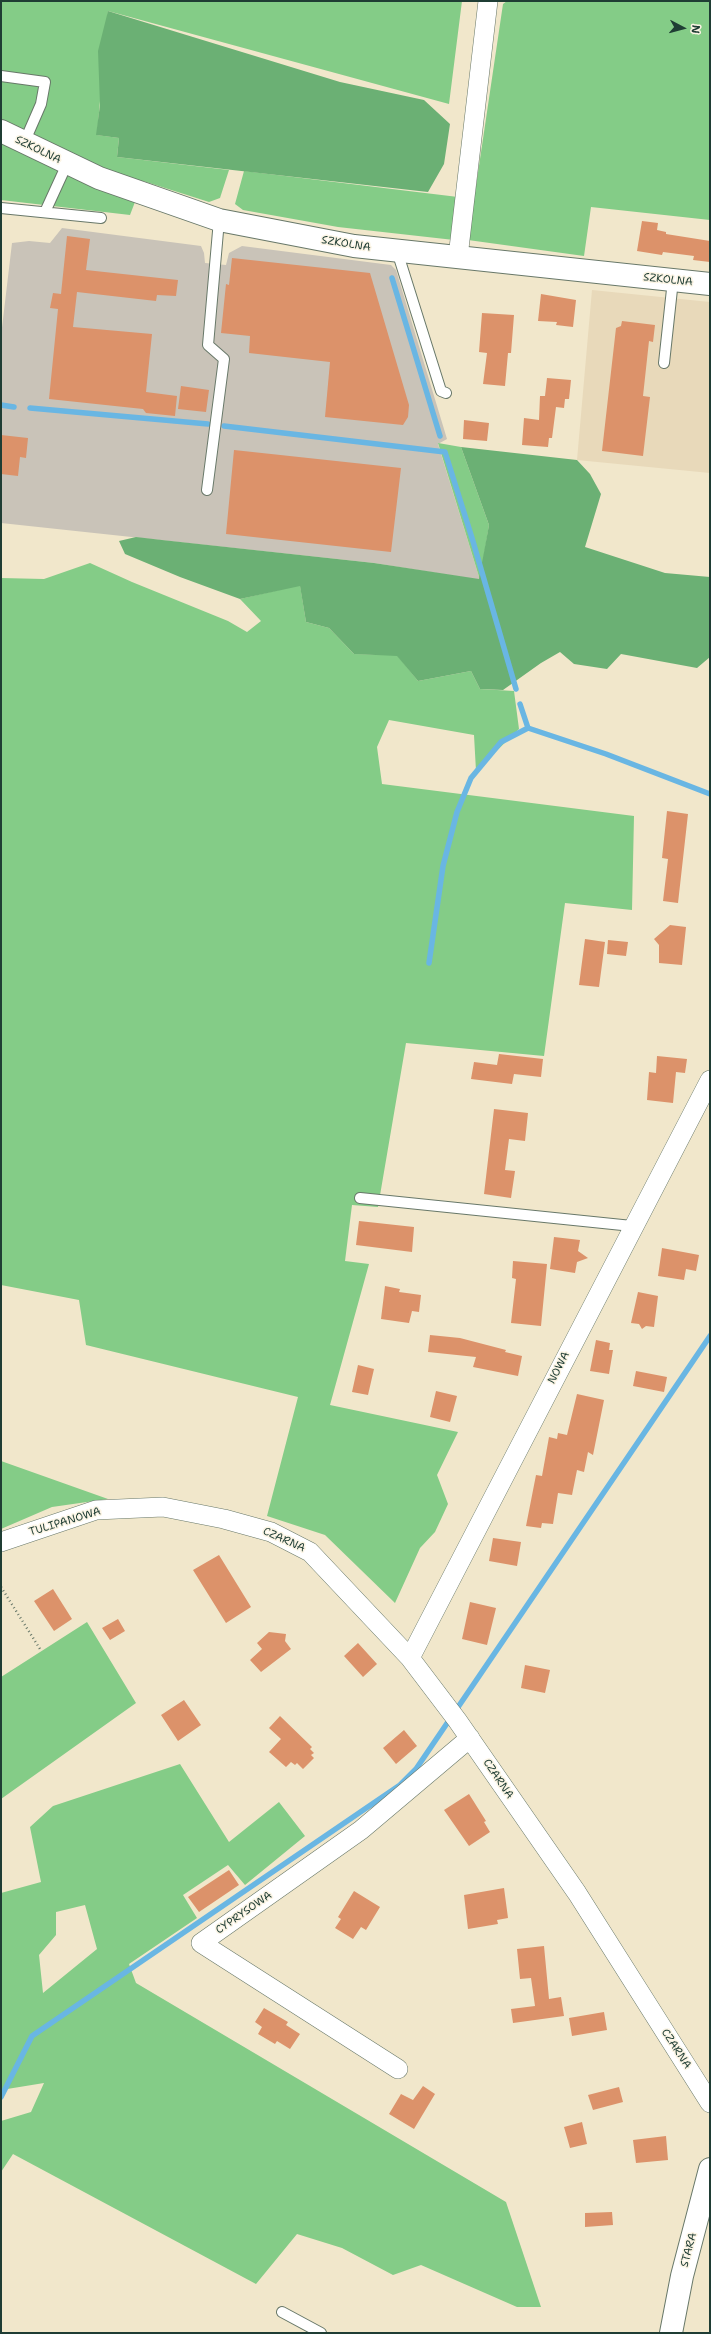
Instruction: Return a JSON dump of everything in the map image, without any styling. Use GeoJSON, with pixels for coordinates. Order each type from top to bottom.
{"type":"FeatureCollection","features":[{"type":"Feature","properties":{"kind":"street"},"geometry":{"type":"LineString","coordinates":[[458,258],[488,1]]}},
{"type":"Feature","properties":{"kind":"street","name":"SZKOLNA"},"geometry":{"type":"LineString","coordinates":[[1,131],[67,164],[99,178],[220,220],[317,240],[397,252],[710,284]]}},
{"type":"Feature","properties":{"kind":"street","name":"NOWA"},"geometry":{"type":"LineString","coordinates":[[410,1658],[632,1226],[710,1080]]}},
{"type":"Feature","properties":{"kind":"street","name":"TULIPANOWA"},"geometry":{"type":"LineString","coordinates":[[1,1542],[96,1510],[163,1507],[224,1519]]}},
{"type":"Feature","properties":{"kind":"street","name":"CZARNA"},"geometry":{"type":"LineString","coordinates":[[224,1519],[271,1532],[310,1552],[410,1658],[470,1738],[576,1893],[710,2103]]}},
{"type":"Feature","properties":{"kind":"street","name":"CYPRYSOWA"},"geometry":{"type":"LineString","coordinates":[[398,2069],[201,1943],[361,1830],[470,1738]]}},
{"type":"Feature","properties":{"kind":"street","name":"STARA"},"geometry":{"type":"LineString","coordinates":[[671,2333],[682,2276],[710,2169]]}},
{"type":"Feature","properties":{"kind":"lane"},"geometry":{"type":"LineString","coordinates":[[1,76],[45,82],[41,104],[24,143]]}},
{"type":"Feature","properties":{"kind":"lane"},"geometry":{"type":"LineString","coordinates":[[45,212],[67,164]]}},
{"type":"Feature","properties":{"kind":"lane"},"geometry":{"type":"LineString","coordinates":[[1,208],[101,218]]}},
{"type":"Feature","properties":{"kind":"lane"},"geometry":{"type":"LineString","coordinates":[[207,490],[224,359],[208,345],[220,220]]}},
{"type":"Feature","properties":{"kind":"lane"},"geometry":{"type":"LineString","coordinates":[[397,252],[441,391],[446,393]]}},
{"type":"Feature","properties":{"kind":"lane"},"geometry":{"type":"LineString","coordinates":[[664,363],[673,280]]}},
{"type":"Feature","properties":{"kind":"lane"},"geometry":{"type":"LineString","coordinates":[[360,1198],[632,1226]]}},
{"type":"Feature","properties":{"kind":"lane"},"geometry":{"type":"LineString","coordinates":[[282,2312],[321,2333]]}},
{"type":"Feature","properties":{"kind":"path"},"geometry":{"type":"LineString","coordinates":[[1,1587],[40,1649]]}},
{"type":"Feature","properties":{"kind":"shaded area"},"geometry":{"type":"Polygon","coordinates":[[[62,228],[201,246],[204,253],[205,263],[226,265],[229,253],[242,246],[391,265],[396,270],[447,439],[438,444],[480,580],[374,563],[1,523],[1,336],[12,243],[29,241],[50,243],[62,228]]]}},
{"type":"Feature","properties":{"kind":"shaded area"},"geometry":{"type":"Polygon","coordinates":[[[592,290],[710,302],[710,473],[577,460],[592,290]]]}},
{"type":"Feature","properties":{"kind":"green space"},"geometry":{"type":"Polygon","coordinates":[[[1,1],[462,1],[449,104],[108,11],[97,135],[119,138],[117,157],[229,170],[220,198],[209,202],[143,181],[130,215],[1,200],[1,1]]]}},
{"type":"Feature","properties":{"kind":"green space"},"geometry":{"type":"Polygon","coordinates":[[[507,1],[710,1],[710,220],[591,207],[584,256],[468,240],[503,4],[507,1]]]}},
{"type":"Feature","properties":{"kind":"green space"},"geometry":{"type":"Polygon","coordinates":[[[108,11],[340,82],[424,100],[450,124],[444,164],[428,192],[117,157],[119,138],[96,135],[100,105],[98,51],[108,11]]]}},
{"type":"Feature","properties":{"kind":"green space"},"geometry":{"type":"Polygon","coordinates":[[[244,171],[458,197],[454,240],[338,227],[243,210],[235,204],[244,171]]]}},
{"type":"Feature","properties":{"kind":"green space"},"geometry":{"type":"Polygon","coordinates":[[[438,443],[461,447],[489,525],[480,580],[438,443]]]}},
{"type":"Feature","properties":{"kind":"green space"},"geometry":{"type":"Polygon","coordinates":[[[461,447],[577,460],[590,474],[601,494],[585,547],[665,573],[710,577],[710,657],[697,668],[621,654],[607,669],[574,664],[560,652],[541,663],[503,690],[480,689],[471,671],[418,681],[397,656],[354,654],[329,628],[306,622],[300,586],[240,599],[180,577],[125,554],[119,541],[136,537],[374,563],[479,579],[489,525],[461,447]]]}},
{"type":"Feature","properties":{"kind":"green space"},"geometry":{"type":"Polygon","coordinates":[[[90,563],[132,582],[228,621],[247,632],[261,621],[240,599],[300,585],[306,622],[329,628],[354,654],[397,655],[418,681],[471,671],[480,689],[514,691],[519,729],[476,771],[474,735],[389,720],[377,747],[382,784],[634,816],[632,910],[565,903],[544,1056],[406,1043],[378,1207],[352,1205],[345,1261],[369,1264],[330,1405],[458,1432],[437,1475],[448,1504],[435,1532],[420,1548],[395,1603],[325,1535],[267,1516],[298,1397],[86,1345],[79,1300],[1,1285],[1,578],[44,579],[90,563]]]}},
{"type":"Feature","properties":{"kind":"green space"},"geometry":{"type":"Polygon","coordinates":[[[1,1461],[108,1499],[52,1507],[1,1529],[1,1461]]]}},
{"type":"Feature","properties":{"kind":"green space"},"geometry":{"type":"Polygon","coordinates":[[[87,1622],[136,1703],[1,1799],[1,1677],[87,1622]]]}},
{"type":"Feature","properties":{"kind":"green space"},"geometry":{"type":"Polygon","coordinates":[[[180,1764],[229,1842],[279,1802],[305,1836],[245,1885],[228,1865],[183,1895],[197,1918],[129,1964],[136,1983],[506,2202],[541,2307],[517,2307],[421,2265],[393,2275],[342,2248],[297,2234],[256,2284],[13,2154],[1,2172],[1,2121],[31,2112],[44,2083],[1,2090],[1,1893],[41,1882],[30,1827],[53,1806],[180,1764]],[[85,1905],[56,1912],[56,1935],[39,1955],[43,1993],[97,1949],[85,1905]]]}},
{"type":"Feature","properties":{"kind":"building"},"geometry":{"type":"Polygon","coordinates":[[[642,221],[658,223],[657,230],[666,232],[666,234],[710,241],[710,262],[693,260],[694,256],[663,252],[662,255],[637,251],[642,221]]]}},
{"type":"Feature","properties":{"kind":"building"},"geometry":{"type":"Polygon","coordinates":[[[67,236],[90,239],[86,270],[178,280],[176,296],[157,295],[156,301],[77,292],[73,327],[152,334],[146,392],[177,396],[175,416],[146,413],[143,409],[49,399],[58,309],[50,308],[53,293],[61,294],[67,236]]]}},
{"type":"Feature","properties":{"kind":"building"},"geometry":{"type":"Polygon","coordinates":[[[232,258],[370,273],[409,405],[408,417],[403,425],[325,417],[330,362],[249,353],[250,336],[221,333],[226,284],[229,285],[232,258]]]}},
{"type":"Feature","properties":{"kind":"building"},"geometry":{"type":"Polygon","coordinates":[[[541,294],[576,300],[573,327],[556,325],[557,322],[538,321],[541,294]]]}},
{"type":"Feature","properties":{"kind":"building"},"geometry":{"type":"Polygon","coordinates":[[[482,313],[514,315],[511,353],[508,353],[505,386],[483,384],[487,353],[479,352],[482,313]]]}},
{"type":"Feature","properties":{"kind":"building"},"geometry":{"type":"Polygon","coordinates":[[[622,321],[655,325],[653,342],[649,341],[643,396],[650,397],[643,456],[602,451],[616,328],[621,326],[622,321]]]}},
{"type":"Feature","properties":{"kind":"building"},"geometry":{"type":"Polygon","coordinates":[[[547,378],[571,380],[569,399],[565,399],[564,408],[556,407],[552,438],[549,438],[548,447],[522,445],[524,418],[539,420],[540,396],[545,396],[547,378]]]}},
{"type":"Feature","properties":{"kind":"building"},"geometry":{"type":"Polygon","coordinates":[[[181,386],[209,390],[206,412],[178,409],[181,386]]]}},
{"type":"Feature","properties":{"kind":"building"},"geometry":{"type":"Polygon","coordinates":[[[464,420],[489,423],[487,441],[463,439],[464,420]]]}},
{"type":"Feature","properties":{"kind":"building"},"geometry":{"type":"Polygon","coordinates":[[[1,435],[28,438],[26,458],[20,457],[18,476],[1,474],[1,435]]]}},
{"type":"Feature","properties":{"kind":"building"},"geometry":{"type":"Polygon","coordinates":[[[234,450],[401,468],[391,552],[226,534],[234,450]]]}},
{"type":"Feature","properties":{"kind":"building"},"geometry":{"type":"Polygon","coordinates":[[[667,811],[688,814],[678,903],[663,901],[668,859],[662,858],[667,811]]]}},
{"type":"Feature","properties":{"kind":"building"},"geometry":{"type":"Polygon","coordinates":[[[670,925],[686,927],[682,965],[659,963],[659,945],[654,939],[670,925]]]}},
{"type":"Feature","properties":{"kind":"building"},"geometry":{"type":"Polygon","coordinates":[[[585,939],[605,942],[599,987],[579,985],[585,939]]]}},
{"type":"Feature","properties":{"kind":"building"},"geometry":{"type":"Polygon","coordinates":[[[608,940],[628,942],[626,956],[607,954],[608,940]]]}},
{"type":"Feature","properties":{"kind":"building"},"geometry":{"type":"Polygon","coordinates":[[[499,1054],[543,1059],[541,1077],[514,1074],[512,1084],[471,1079],[474,1062],[497,1065],[499,1054]]]}},
{"type":"Feature","properties":{"kind":"building"},"geometry":{"type":"Polygon","coordinates":[[[657,1056],[687,1059],[685,1073],[676,1072],[673,1103],[647,1100],[649,1072],[656,1073],[657,1056]]]}},
{"type":"Feature","properties":{"kind":"building"},"geometry":{"type":"Polygon","coordinates":[[[494,1109],[528,1113],[525,1141],[509,1139],[505,1170],[515,1171],[511,1198],[484,1194],[494,1109]]]}},
{"type":"Feature","properties":{"kind":"building"},"geometry":{"type":"Polygon","coordinates":[[[359,1221],[414,1227],[412,1252],[356,1245],[359,1221]]]}},
{"type":"Feature","properties":{"kind":"building"},"geometry":{"type":"Polygon","coordinates":[[[554,1237],[580,1240],[578,1251],[588,1258],[577,1262],[575,1273],[550,1269],[554,1237]]]}},
{"type":"Feature","properties":{"kind":"building"},"geometry":{"type":"Polygon","coordinates":[[[662,1248],[699,1255],[696,1271],[686,1269],[684,1280],[658,1276],[662,1248]]]}},
{"type":"Feature","properties":{"kind":"building"},"geometry":{"type":"Polygon","coordinates":[[[513,1261],[547,1264],[541,1326],[511,1323],[516,1279],[512,1278],[513,1261]]]}},
{"type":"Feature","properties":{"kind":"building"},"geometry":{"type":"Polygon","coordinates":[[[385,1286],[400,1289],[399,1292],[421,1295],[419,1312],[412,1311],[409,1323],[381,1319],[385,1286]]]}},
{"type":"Feature","properties":{"kind":"building"},"geometry":{"type":"Polygon","coordinates":[[[638,1292],[658,1296],[654,1327],[646,1326],[642,1329],[639,1324],[631,1323],[638,1292]]]}},
{"type":"Feature","properties":{"kind":"building"},"geometry":{"type":"Polygon","coordinates":[[[430,1335],[460,1338],[506,1350],[505,1352],[522,1356],[518,1376],[473,1367],[476,1357],[428,1352],[430,1335]]]}},
{"type":"Feature","properties":{"kind":"building"},"geometry":{"type":"Polygon","coordinates":[[[596,1340],[610,1343],[609,1350],[613,1350],[609,1374],[590,1371],[596,1340]]]}},
{"type":"Feature","properties":{"kind":"building"},"geometry":{"type":"Polygon","coordinates":[[[358,1365],[374,1369],[368,1395],[352,1392],[358,1365]]]}},
{"type":"Feature","properties":{"kind":"building"},"geometry":{"type":"Polygon","coordinates":[[[636,1371],[667,1377],[664,1392],[633,1386],[636,1371]]]}},
{"type":"Feature","properties":{"kind":"building"},"geometry":{"type":"Polygon","coordinates":[[[436,1391],[457,1396],[450,1422],[430,1417],[436,1391]]]}},
{"type":"Feature","properties":{"kind":"building"},"geometry":{"type":"Polygon","coordinates":[[[577,1394],[604,1400],[593,1455],[588,1452],[584,1472],[577,1470],[572,1495],[558,1493],[553,1524],[542,1523],[541,1528],[526,1526],[536,1475],[542,1476],[549,1437],[557,1439],[558,1433],[567,1435],[577,1394]]]}},
{"type":"Feature","properties":{"kind":"building"},"geometry":{"type":"Polygon","coordinates":[[[493,1538],[521,1542],[517,1566],[489,1561],[493,1538]]]}},
{"type":"Feature","properties":{"kind":"building"},"geometry":{"type":"Polygon","coordinates":[[[219,1555],[251,1607],[226,1623],[193,1570],[219,1555]]]}},
{"type":"Feature","properties":{"kind":"building"},"geometry":{"type":"Polygon","coordinates":[[[53,1589],[72,1619],[54,1631],[34,1601],[53,1589]]]}},
{"type":"Feature","properties":{"kind":"building"},"geometry":{"type":"Polygon","coordinates":[[[470,1602],[496,1608],[487,1645],[462,1639],[470,1602]]]}},
{"type":"Feature","properties":{"kind":"building"},"geometry":{"type":"Polygon","coordinates":[[[118,1619],[125,1631],[110,1640],[102,1628],[118,1619]]]}},
{"type":"Feature","properties":{"kind":"building"},"geometry":{"type":"Polygon","coordinates":[[[269,1632],[286,1634],[285,1641],[291,1649],[261,1672],[250,1660],[262,1649],[257,1643],[269,1632]]]}},
{"type":"Feature","properties":{"kind":"building"},"geometry":{"type":"Polygon","coordinates":[[[358,1643],[377,1664],[363,1677],[344,1656],[358,1643]]]}},
{"type":"Feature","properties":{"kind":"building"},"geometry":{"type":"Polygon","coordinates":[[[525,1665],[550,1670],[545,1693],[521,1688],[525,1665]]]}},
{"type":"Feature","properties":{"kind":"building"},"geometry":{"type":"Polygon","coordinates":[[[184,1700],[201,1725],[178,1741],[161,1715],[184,1700]]]}},
{"type":"Feature","properties":{"kind":"building"},"geometry":{"type":"Polygon","coordinates":[[[280,1716],[312,1747],[310,1749],[314,1753],[311,1755],[314,1758],[303,1769],[297,1763],[295,1765],[291,1762],[286,1767],[269,1752],[281,1739],[269,1728],[280,1716]]]}},
{"type":"Feature","properties":{"kind":"building"},"geometry":{"type":"Polygon","coordinates":[[[404,1730],[417,1746],[396,1764],[383,1748],[404,1730]]]}},
{"type":"Feature","properties":{"kind":"building"},"geometry":{"type":"Polygon","coordinates":[[[469,1794],[486,1821],[484,1822],[490,1832],[469,1846],[444,1810],[469,1794]]]}},
{"type":"Feature","properties":{"kind":"building"},"geometry":{"type":"Polygon","coordinates":[[[229,1870],[239,1885],[199,1912],[188,1897],[229,1870]]]}},
{"type":"Feature","properties":{"kind":"building"},"geometry":{"type":"Polygon","coordinates":[[[504,1888],[508,1918],[497,1920],[498,1924],[468,1929],[464,1895],[504,1888]]]}},
{"type":"Feature","properties":{"kind":"building"},"geometry":{"type":"Polygon","coordinates":[[[354,1891],[380,1907],[366,1930],[361,1927],[353,1939],[335,1928],[341,1919],[338,1917],[354,1891]]]}},
{"type":"Feature","properties":{"kind":"building"},"geometry":{"type":"Polygon","coordinates":[[[544,1946],[549,1999],[561,1997],[564,2016],[513,2023],[511,2009],[535,2006],[531,1978],[520,1979],[517,1949],[544,1946]]]}},
{"type":"Feature","properties":{"kind":"building"},"geometry":{"type":"Polygon","coordinates":[[[264,2008],[288,2022],[286,2025],[300,2034],[290,2049],[277,2041],[275,2044],[258,2034],[262,2027],[255,2022],[264,2008]]]}},
{"type":"Feature","properties":{"kind":"building"},"geometry":{"type":"Polygon","coordinates":[[[604,2012],[607,2030],[572,2036],[569,2018],[604,2012]]]}},
{"type":"Feature","properties":{"kind":"building"},"geometry":{"type":"Polygon","coordinates":[[[423,2086],[435,2094],[414,2129],[389,2114],[401,2094],[413,2100],[423,2086]]]}},
{"type":"Feature","properties":{"kind":"building"},"geometry":{"type":"Polygon","coordinates":[[[619,2087],[623,2102],[593,2110],[588,2095],[619,2087]]]}},
{"type":"Feature","properties":{"kind":"building"},"geometry":{"type":"Polygon","coordinates":[[[582,2122],[587,2144],[570,2148],[564,2127],[582,2122]]]}},
{"type":"Feature","properties":{"kind":"building"},"geometry":{"type":"Polygon","coordinates":[[[666,2136],[668,2160],[636,2163],[633,2140],[666,2136]]]}},
{"type":"Feature","properties":{"kind":"building"},"geometry":{"type":"Polygon","coordinates":[[[612,2212],[613,2225],[585,2227],[585,2213],[612,2212]]]}},
{"type":"Feature","properties":{"kind":"waterway"},"geometry":{"type":"LineString","coordinates":[[392,278],[440,436]]}},
{"type":"Feature","properties":{"kind":"waterway"},"geometry":{"type":"LineString","coordinates":[[1,405],[14,407]]}},
{"type":"Feature","properties":{"kind":"waterway"},"geometry":{"type":"LineString","coordinates":[[30,408],[208,424]]}},
{"type":"Feature","properties":{"kind":"waterway"},"geometry":{"type":"LineString","coordinates":[[224,426],[445,452],[516,689]]}},
{"type":"Feature","properties":{"kind":"waterway"},"geometry":{"type":"LineString","coordinates":[[520,704],[528,728],[606,754],[710,794]]}},
{"type":"Feature","properties":{"kind":"waterway"},"geometry":{"type":"LineString","coordinates":[[429,963],[443,866],[457,812],[471,778],[501,742],[528,728]]}},
{"type":"Feature","properties":{"kind":"waterway"},"geometry":{"type":"LineString","coordinates":[[1,2097],[32,2036],[400,1785],[416,1769],[710,1336]]}}]}
